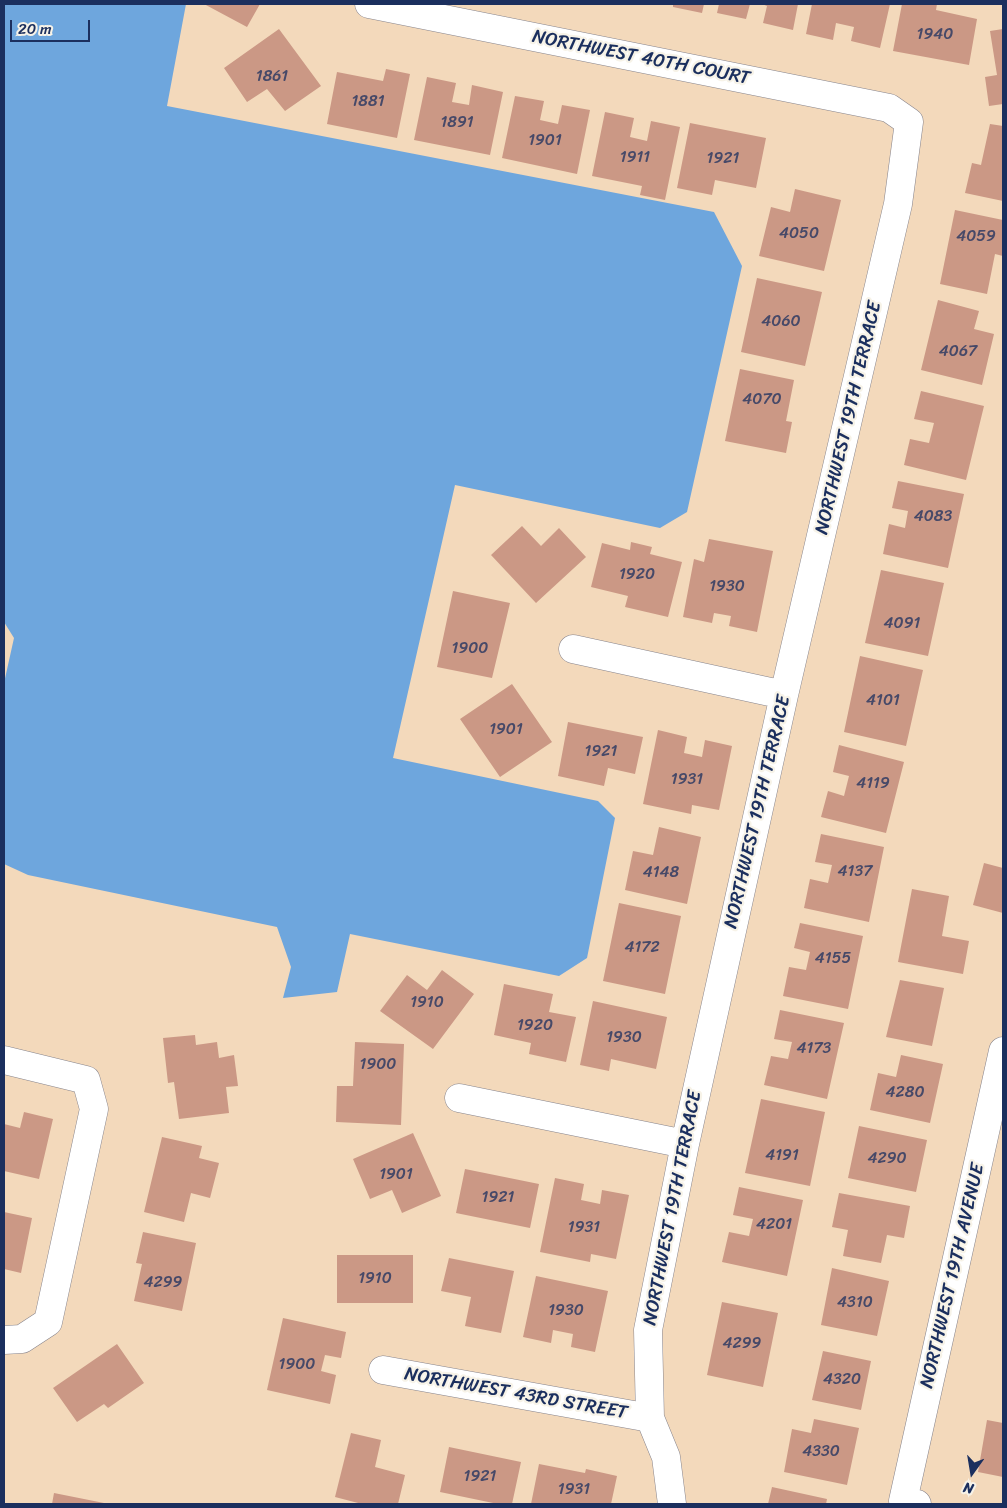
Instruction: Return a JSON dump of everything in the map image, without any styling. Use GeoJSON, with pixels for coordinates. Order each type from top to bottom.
{"type":"FeatureCollection","features":[{"type":"Feature","properties":{"kind":"street","name":"NORTHWEST 40TH COURT"},"geometry":{"type":"LineString","coordinates":[[369,4],[889,108],[909,122]]}},
{"type":"Feature","properties":{"kind":"street","name":"NORTHWEST 19TH TERRACE"},"geometry":{"type":"LineString","coordinates":[[672,1504],[666,1457],[650,1418],[648,1330],[684,1144],[784,695],[898,204],[909,122]]}},
{"type":"Feature","properties":{"kind":"street"},"geometry":{"type":"LineString","coordinates":[[573,648],[784,695]]}},
{"type":"Feature","properties":{"kind":"street","name":"NORTHWEST 19TH AVENUE"},"geometry":{"type":"LineString","coordinates":[[910,1503],[1003,1051]]}},
{"type":"Feature","properties":{"kind":"street"},"geometry":{"type":"LineString","coordinates":[[4,1060],[86,1080],[94,1109],[48,1322],[13,1339]]}},
{"type":"Feature","properties":{"kind":"street"},"geometry":{"type":"LineString","coordinates":[[459,1098],[684,1144]]}},
{"type":"Feature","properties":{"kind":"street","name":"NORTHWEST 43RD STREET"},"geometry":{"type":"LineString","coordinates":[[383,1370],[650,1418]]}},
{"type":"Feature","properties":{"kind":"water"},"geometry":{"type":"Polygon","coordinates":[[[4,4],[186,4],[167,106],[714,212],[742,266],[687,512],[660,528],[455,485],[393,758],[598,801],[615,818],[587,958],[559,976],[350,934],[337,992],[283,998],[291,967],[277,927],[28,875],[4,864],[4,683],[14,638],[4,622],[4,4]]]}},
{"type":"Feature","properties":{"kind":"building"},"geometry":{"type":"Polygon","coordinates":[[[204,4],[260,4],[247,27],[204,4]]]}},
{"type":"Feature","properties":{"kind":"building"},"geometry":{"type":"Polygon","coordinates":[[[673,4],[704,4],[702,13],[673,7],[673,4]]]}},
{"type":"Feature","properties":{"kind":"building"},"geometry":{"type":"Polygon","coordinates":[[[719,4],[750,4],[746,19],[717,13],[719,4]]]}},
{"type":"Feature","properties":{"kind":"building"},"geometry":{"type":"Polygon","coordinates":[[[762,4],[798,4],[793,30],[763,23],[767,6],[762,4]]]}},
{"type":"Feature","properties":{"kind":"building"},"geometry":{"type":"Polygon","coordinates":[[[812,4],[890,4],[880,48],[851,41],[854,27],[836,23],[833,40],[806,34],[812,4]]]}},
{"type":"Feature","properties":{"kind":"building"},"geometry":{"type":"Polygon","coordinates":[[[902,4],[937,4],[936,10],[977,19],[969,65],[893,51],[902,4]]]}},
{"type":"Feature","properties":{"kind":"building"},"geometry":{"type":"Polygon","coordinates":[[[279,29],[321,86],[285,111],[267,89],[247,102],[224,68],[279,29]]]}},
{"type":"Feature","properties":{"kind":"building"},"geometry":{"type":"Polygon","coordinates":[[[1003,29],[1003,104],[989,106],[985,77],[997,75],[990,31],[1003,29]]]}},
{"type":"Feature","properties":{"kind":"building"},"geometry":{"type":"Polygon","coordinates":[[[386,69],[410,74],[397,138],[327,124],[337,72],[383,81],[386,69]]]}},
{"type":"Feature","properties":{"kind":"building"},"geometry":{"type":"Polygon","coordinates":[[[427,77],[456,83],[452,102],[469,105],[472,85],[503,92],[490,155],[414,140],[427,77]]]}},
{"type":"Feature","properties":{"kind":"building"},"geometry":{"type":"Polygon","coordinates":[[[515,96],[544,101],[540,120],[558,124],[562,105],[590,110],[577,174],[502,158],[515,96]]]}},
{"type":"Feature","properties":{"kind":"building"},"geometry":{"type":"Polygon","coordinates":[[[605,112],[634,118],[630,137],[647,141],[651,121],[680,127],[665,200],[640,195],[642,186],[592,176],[605,112]]]}},
{"type":"Feature","properties":{"kind":"building"},"geometry":{"type":"Polygon","coordinates":[[[690,123],[766,138],[756,188],[715,180],[712,195],[677,188],[690,123]]]}},
{"type":"Feature","properties":{"kind":"building"},"geometry":{"type":"Polygon","coordinates":[[[990,124],[1003,126],[1003,201],[965,193],[972,163],[981,165],[990,124]]]}},
{"type":"Feature","properties":{"kind":"building"},"geometry":{"type":"Polygon","coordinates":[[[795,189],[841,200],[824,271],[759,256],[771,207],[790,212],[795,189]]]}},
{"type":"Feature","properties":{"kind":"building"},"geometry":{"type":"Polygon","coordinates":[[[955,210],[1003,220],[1003,256],[995,254],[987,294],[940,284],[955,210]]]}},
{"type":"Feature","properties":{"kind":"building"},"geometry":{"type":"Polygon","coordinates":[[[757,278],[822,292],[805,366],[741,352],[757,278]]]}},
{"type":"Feature","properties":{"kind":"building"},"geometry":{"type":"Polygon","coordinates":[[[938,300],[979,311],[974,329],[994,334],[982,385],[921,370],[938,300]]]}},
{"type":"Feature","properties":{"kind":"building"},"geometry":{"type":"Polygon","coordinates":[[[740,369],[794,380],[786,421],[792,422],[786,453],[725,441],[740,369]]]}},
{"type":"Feature","properties":{"kind":"building"},"geometry":{"type":"Polygon","coordinates":[[[921,391],[984,406],[966,480],[904,465],[910,439],[929,443],[934,423],[914,419],[921,391]]]}},
{"type":"Feature","properties":{"kind":"building"},"geometry":{"type":"Polygon","coordinates":[[[898,481],[964,494],[948,568],[883,554],[889,524],[905,528],[908,511],[892,508],[898,481]]]}},
{"type":"Feature","properties":{"kind":"building"},"geometry":{"type":"Polygon","coordinates":[[[522,526],[541,546],[559,528],[586,557],[536,603],[491,555],[522,526]]]}},
{"type":"Feature","properties":{"kind":"building"},"geometry":{"type":"Polygon","coordinates":[[[709,539],[773,551],[757,632],[729,626],[731,616],[714,613],[712,623],[683,617],[694,559],[704,562],[709,539]]]}},
{"type":"Feature","properties":{"kind":"building"},"geometry":{"type":"Polygon","coordinates":[[[631,542],[652,547],[650,554],[682,562],[668,617],[625,607],[628,596],[591,587],[602,543],[630,550],[631,542]]]}},
{"type":"Feature","properties":{"kind":"building"},"geometry":{"type":"Polygon","coordinates":[[[881,570],[944,583],[928,656],[865,643],[881,570]]]}},
{"type":"Feature","properties":{"kind":"building"},"geometry":{"type":"Polygon","coordinates":[[[453,591],[510,603],[492,678],[437,667],[453,591]]]}},
{"type":"Feature","properties":{"kind":"building"},"geometry":{"type":"Polygon","coordinates":[[[860,656],[923,670],[906,746],[844,732],[860,656]]]}},
{"type":"Feature","properties":{"kind":"building"},"geometry":{"type":"Polygon","coordinates":[[[512,684],[552,742],[500,777],[460,719],[512,684]]]}},
{"type":"Feature","properties":{"kind":"building"},"geometry":{"type":"Polygon","coordinates":[[[568,722],[643,737],[635,774],[608,768],[604,786],[558,776],[568,722]]]}},
{"type":"Feature","properties":{"kind":"building"},"geometry":{"type":"Polygon","coordinates":[[[658,730],[687,737],[684,753],[702,757],[705,740],[732,746],[719,810],[692,805],[691,814],[643,804],[658,730]]]}},
{"type":"Feature","properties":{"kind":"building"},"geometry":{"type":"Polygon","coordinates":[[[839,745],[904,762],[886,833],[821,817],[828,791],[844,796],[849,776],[833,772],[839,745]]]}},
{"type":"Feature","properties":{"kind":"building"},"geometry":{"type":"Polygon","coordinates":[[[659,827],[701,837],[687,904],[625,890],[633,851],[653,855],[659,827]]]}},
{"type":"Feature","properties":{"kind":"building"},"geometry":{"type":"Polygon","coordinates":[[[821,834],[884,847],[869,922],[804,908],[810,879],[828,883],[832,865],[815,862],[821,834]]]}},
{"type":"Feature","properties":{"kind":"building"},"geometry":{"type":"Polygon","coordinates":[[[984,863],[1003,868],[1003,913],[973,905],[984,863]]]}},
{"type":"Feature","properties":{"kind":"building"},"geometry":{"type":"Polygon","coordinates":[[[912,889],[949,896],[942,936],[969,941],[963,974],[898,962],[912,889]]]}},
{"type":"Feature","properties":{"kind":"building"},"geometry":{"type":"Polygon","coordinates":[[[619,903],[681,916],[665,994],[603,981],[619,903]]]}},
{"type":"Feature","properties":{"kind":"building"},"geometry":{"type":"Polygon","coordinates":[[[800,923],[863,936],[848,1009],[783,996],[789,967],[806,970],[810,952],[794,948],[800,923]]]}},
{"type":"Feature","properties":{"kind":"building"},"geometry":{"type":"Polygon","coordinates":[[[442,970],[474,994],[433,1049],[380,1011],[407,975],[427,990],[442,970]]]}},
{"type":"Feature","properties":{"kind":"building"},"geometry":{"type":"Polygon","coordinates":[[[900,980],[944,988],[932,1046],[886,1037],[900,980]]]}},
{"type":"Feature","properties":{"kind":"building"},"geometry":{"type":"Polygon","coordinates":[[[504,984],[553,994],[549,1012],[576,1017],[566,1062],[529,1054],[531,1043],[494,1035],[504,984]]]}},
{"type":"Feature","properties":{"kind":"building"},"geometry":{"type":"Polygon","coordinates":[[[593,1001],[667,1017],[656,1069],[611,1059],[609,1071],[580,1065],[593,1001]]]}},
{"type":"Feature","properties":{"kind":"building"},"geometry":{"type":"Polygon","coordinates":[[[780,1010],[844,1023],[827,1099],[764,1085],[771,1056],[788,1059],[792,1042],[774,1039],[780,1010]]]}},
{"type":"Feature","properties":{"kind":"building"},"geometry":{"type":"Polygon","coordinates":[[[195,1035],[196,1045],[217,1042],[219,1058],[234,1055],[238,1086],[226,1087],[229,1113],[179,1119],[174,1082],[168,1083],[163,1038],[195,1035]]]}},
{"type":"Feature","properties":{"kind":"building"},"geometry":{"type":"Polygon","coordinates":[[[355,1042],[404,1044],[401,1125],[336,1122],[337,1086],[353,1086],[355,1042]]]}},
{"type":"Feature","properties":{"kind":"building"},"geometry":{"type":"Polygon","coordinates":[[[901,1055],[943,1064],[930,1123],[870,1110],[878,1073],[896,1077],[901,1055]]]}},
{"type":"Feature","properties":{"kind":"building"},"geometry":{"type":"Polygon","coordinates":[[[761,1099],[825,1112],[810,1186],[745,1173],[761,1099]]]}},
{"type":"Feature","properties":{"kind":"building"},"geometry":{"type":"Polygon","coordinates":[[[24,1112],[53,1119],[39,1179],[4,1171],[4,1124],[20,1128],[24,1112]]]}},
{"type":"Feature","properties":{"kind":"building"},"geometry":{"type":"Polygon","coordinates":[[[859,1126],[927,1140],[916,1192],[848,1178],[859,1126]]]}},
{"type":"Feature","properties":{"kind":"building"},"geometry":{"type":"Polygon","coordinates":[[[413,1133],[441,1196],[402,1213],[392,1190],[370,1199],[353,1159],[413,1133]]]}},
{"type":"Feature","properties":{"kind":"building"},"geometry":{"type":"Polygon","coordinates":[[[162,1137],[202,1146],[199,1158],[219,1163],[210,1198],[191,1193],[184,1222],[144,1212],[162,1137]]]}},
{"type":"Feature","properties":{"kind":"building"},"geometry":{"type":"Polygon","coordinates":[[[465,1169],[539,1184],[530,1228],[456,1213],[465,1169]]]}},
{"type":"Feature","properties":{"kind":"building"},"geometry":{"type":"Polygon","coordinates":[[[555,1178],[584,1184],[581,1200],[600,1204],[602,1190],[629,1195],[616,1259],[591,1254],[590,1262],[540,1252],[555,1178]]]}},
{"type":"Feature","properties":{"kind":"building"},"geometry":{"type":"Polygon","coordinates":[[[739,1187],[803,1200],[787,1276],[722,1262],[729,1232],[749,1236],[753,1219],[733,1215],[739,1187]]]}},
{"type":"Feature","properties":{"kind":"building"},"geometry":{"type":"Polygon","coordinates":[[[839,1193],[910,1206],[904,1238],[887,1235],[881,1263],[843,1256],[848,1230],[832,1227],[839,1193]]]}},
{"type":"Feature","properties":{"kind":"building"},"geometry":{"type":"Polygon","coordinates":[[[4,1212],[32,1218],[21,1273],[4,1269],[4,1212]]]}},
{"type":"Feature","properties":{"kind":"building"},"geometry":{"type":"Polygon","coordinates":[[[143,1232],[196,1243],[182,1311],[134,1301],[142,1264],[136,1263],[143,1232]]]}},
{"type":"Feature","properties":{"kind":"building"},"geometry":{"type":"Polygon","coordinates":[[[337,1255],[413,1255],[413,1303],[337,1303],[337,1255]]]}},
{"type":"Feature","properties":{"kind":"building"},"geometry":{"type":"Polygon","coordinates":[[[449,1258],[514,1271],[501,1333],[465,1326],[471,1297],[441,1291],[449,1258]]]}},
{"type":"Feature","properties":{"kind":"building"},"geometry":{"type":"Polygon","coordinates":[[[832,1268],[889,1281],[877,1336],[821,1325],[832,1268]]]}},
{"type":"Feature","properties":{"kind":"building"},"geometry":{"type":"Polygon","coordinates":[[[536,1276],[608,1291],[595,1352],[571,1347],[573,1334],[553,1330],[551,1343],[523,1337],[536,1276]]]}},
{"type":"Feature","properties":{"kind":"building"},"geometry":{"type":"Polygon","coordinates":[[[722,1302],[778,1313],[763,1387],[707,1375],[722,1302]]]}},
{"type":"Feature","properties":{"kind":"building"},"geometry":{"type":"Polygon","coordinates":[[[283,1318],[346,1332],[341,1358],[325,1355],[321,1371],[336,1375],[330,1404],[267,1390],[283,1318]]]}},
{"type":"Feature","properties":{"kind":"building"},"geometry":{"type":"Polygon","coordinates":[[[117,1344],[144,1383],[108,1408],[104,1404],[77,1422],[53,1388],[117,1344]]]}},
{"type":"Feature","properties":{"kind":"building"},"geometry":{"type":"Polygon","coordinates":[[[823,1351],[871,1361],[861,1410],[812,1400],[823,1351]]]}},
{"type":"Feature","properties":{"kind":"building"},"geometry":{"type":"Polygon","coordinates":[[[814,1419],[859,1428],[847,1485],[784,1472],[792,1429],[811,1433],[814,1419]]]}},
{"type":"Feature","properties":{"kind":"building"},"geometry":{"type":"Polygon","coordinates":[[[987,1420],[1003,1423],[1003,1477],[978,1472],[987,1420]]]}},
{"type":"Feature","properties":{"kind":"building"},"geometry":{"type":"Polygon","coordinates":[[[351,1433],[381,1440],[375,1467],[405,1475],[398,1504],[362,1504],[335,1497],[351,1433]]]}},
{"type":"Feature","properties":{"kind":"building"},"geometry":{"type":"Polygon","coordinates":[[[449,1447],[521,1462],[512,1504],[498,1504],[440,1492],[449,1447]]]}},
{"type":"Feature","properties":{"kind":"building"},"geometry":{"type":"Polygon","coordinates":[[[539,1464],[585,1473],[586,1469],[617,1476],[611,1504],[531,1504],[539,1464]]]}},
{"type":"Feature","properties":{"kind":"building"},"geometry":{"type":"Polygon","coordinates":[[[772,1487],[827,1499],[826,1504],[768,1504],[772,1487]]]}},
{"type":"Feature","properties":{"kind":"building"},"geometry":{"type":"Polygon","coordinates":[[[54,1493],[104,1503],[104,1504],[52,1504],[54,1493]]]}}]}
